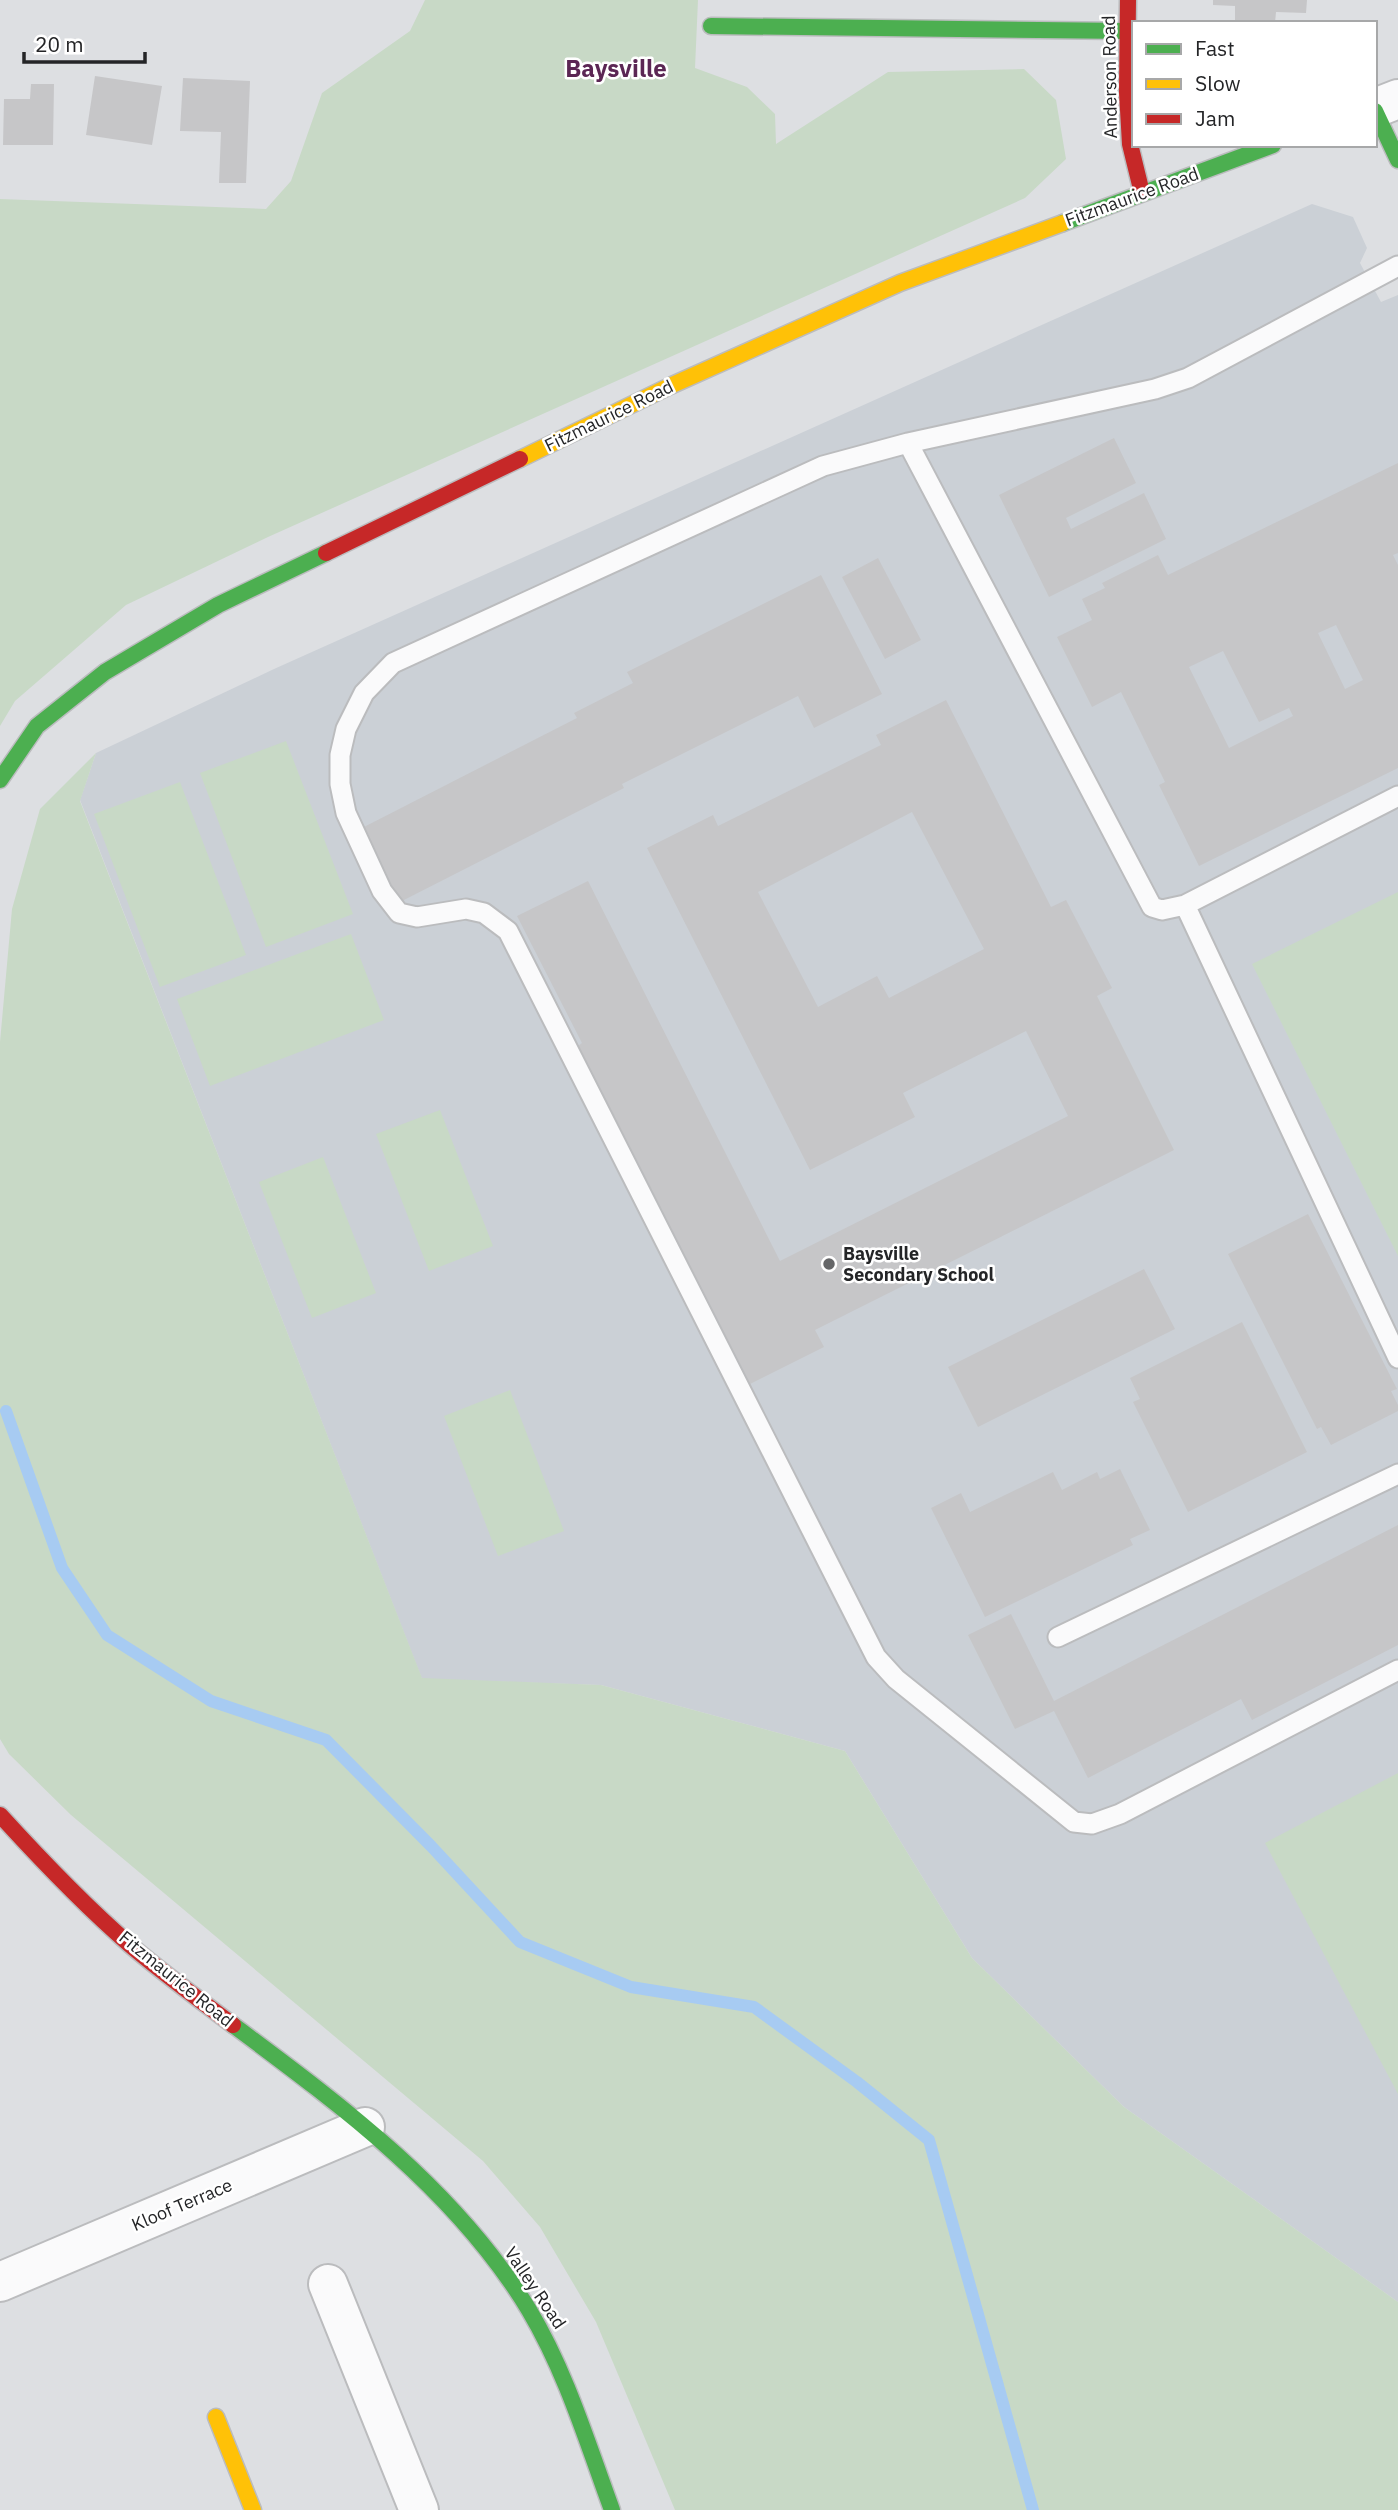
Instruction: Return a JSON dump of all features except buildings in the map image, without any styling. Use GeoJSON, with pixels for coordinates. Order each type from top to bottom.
{"type":"FeatureCollection","features":[{"type":"Feature","properties":{"kind":"street","name":"Anderson Road"},"geometry":{"type":"LineString","coordinates":[[1128,0],[1127,92],[1130,144],[1142,193]]}},
{"type":"Feature","properties":{"kind":"street"},"geometry":{"type":"LineString","coordinates":[[710,26],[1128,31]]}},
{"type":"Feature","properties":{"kind":"street"},"geometry":{"type":"LineString","coordinates":[[1377,108],[1398,99]]}},
{"type":"Feature","properties":{"kind":"street"},"geometry":{"type":"LineString","coordinates":[[1377,113],[1398,160]]}},
{"type":"Feature","properties":{"kind":"street","name":"Fitzmaurice Road"},"geometry":{"type":"LineString","coordinates":[[0,780],[37,726],[105,672],[218,605],[657,392],[900,284],[1268,147]]}},
{"type":"Feature","properties":{"kind":"street","name":"Fitzmaurice Road"},"geometry":{"type":"LineString","coordinates":[[0,1815],[68,1888],[149,1960],[365,2127]]}},
{"type":"Feature","properties":{"kind":"street","name":"Kloof Terrace"},"geometry":{"type":"LineString","coordinates":[[0,2282],[365,2127]]}},
{"type":"Feature","properties":{"kind":"street","name":"Valley Road"},"geometry":{"type":"LineString","coordinates":[[365,2127],[453,2208],[512,2284],[550,2344],[612,2510]]}},
{"type":"Feature","properties":{"kind":"street"},"geometry":{"type":"LineString","coordinates":[[328,2284],[419,2510]]}},
{"type":"Feature","properties":{"kind":"street"},"geometry":{"type":"LineString","coordinates":[[216,2417],[253,2510]]}},
{"type":"Feature","properties":{"kind":"lane"},"geometry":{"type":"LineString","coordinates":[[1398,266],[1188,378],[1155,389],[908,443],[822,466],[393,663],[364,693],[346,729],[340,755],[340,784],[346,813],[382,891],[399,913],[417,917],[466,909],[484,913],[509,931],[876,1657],[896,1679],[1074,1822],[1092,1824],[1120,1814],[1398,1670]]}},
{"type":"Feature","properties":{"kind":"lane"},"geometry":{"type":"LineString","coordinates":[[908,443],[1152,906],[1163,910],[1185,905],[1398,796]]}},
{"type":"Feature","properties":{"kind":"lane"},"geometry":{"type":"LineString","coordinates":[[1185,905],[1398,1358]]}},
{"type":"Feature","properties":{"kind":"lane"},"geometry":{"type":"LineString","coordinates":[[1058,1637],[1398,1474]]}},
{"type":"Feature","properties":{"kind":"shaded area","name":"Baysville Secondary School"},"geometry":{"type":"Polygon","coordinates":[[[1312,204],[1353,217],[1367,248],[1360,263],[1381,302],[1398,295],[1398,2302],[1124,2107],[972,1958],[845,1751],[601,1685],[422,1679],[80,800],[96,753],[274,669],[1312,204]]]}},
{"type":"Feature","properties":{"kind":"green space"},"geometry":{"type":"Polygon","coordinates":[[[425,0],[698,0],[695,68],[747,87],[775,114],[776,144],[888,72],[1024,69],[1056,100],[1066,159],[1025,198],[268,537],[126,605],[15,701],[0,726],[0,199],[266,209],[291,181],[322,93],[410,31],[425,0]]]}},
{"type":"Feature","properties":{"kind":"green space"},"geometry":{"type":"Polygon","coordinates":[[[286,741],[353,914],[266,947],[200,773],[286,741]]]}},
{"type":"Feature","properties":{"kind":"green space"},"geometry":{"type":"Polygon","coordinates":[[[96,753],[80,801],[422,1678],[601,1685],[845,1751],[972,1958],[1124,2107],[1398,2302],[1398,2510],[675,2510],[596,2322],[540,2227],[483,2161],[71,1815],[9,1754],[0,1739],[0,1042],[12,909],[40,809],[96,753]]]}},
{"type":"Feature","properties":{"kind":"green space"},"geometry":{"type":"Polygon","coordinates":[[[180,782],[246,955],[160,987],[94,814],[180,782]]]}},
{"type":"Feature","properties":{"kind":"green space"},"geometry":{"type":"Polygon","coordinates":[[[1398,892],[1398,1256],[1252,964],[1398,892]]]}},
{"type":"Feature","properties":{"kind":"green space"},"geometry":{"type":"Polygon","coordinates":[[[351,934],[384,1020],[210,1086],[177,999],[351,934]]]}},
{"type":"Feature","properties":{"kind":"green space"},"geometry":{"type":"Polygon","coordinates":[[[440,1110],[493,1246],[429,1271],[376,1134],[440,1110]]]}},
{"type":"Feature","properties":{"kind":"green space"},"geometry":{"type":"Polygon","coordinates":[[[323,1157],[376,1293],[312,1318],[259,1182],[323,1157]]]}},
{"type":"Feature","properties":{"kind":"green space"},"geometry":{"type":"Polygon","coordinates":[[[510,1390],[564,1531],[498,1556],[444,1416],[510,1390]]]}},
{"type":"Feature","properties":{"kind":"green space"},"geometry":{"type":"Polygon","coordinates":[[[1398,1773],[1398,2094],[1265,1843],[1398,1773]]]}},
{"type":"Feature","properties":{"kind":"waterway"},"geometry":{"type":"LineString","coordinates":[[6,1411],[62,1568],[107,1635],[211,1701],[326,1740],[431,1846],[520,1942],[631,1987],[754,2007],[857,2082],[929,2140],[1033,2510]]}},
{"type":"Feature","properties":{"kind":"traffic: fast"},"geometry":{"type":"LineString","coordinates":[[711,26],[1128,31]]}},
{"type":"Feature","properties":{"kind":"traffic: fast"},"geometry":{"type":"LineString","coordinates":[[1377,115],[1398,160]]}},
{"type":"Feature","properties":{"kind":"traffic: fast"},"geometry":{"type":"LineString","coordinates":[[1063,223],[1268,147]]}},
{"type":"Feature","properties":{"kind":"traffic: fast"},"geometry":{"type":"LineString","coordinates":[[0,780],[37,726],[105,672],[218,605],[326,553]]}},
{"type":"Feature","properties":{"kind":"traffic: fast"},"geometry":{"type":"LineString","coordinates":[[233,2025],[356,2119],[395,2153],[468,2227],[500,2267],[529,2310],[554,2358],[612,2510]]}},
{"type":"Feature","properties":{"kind":"traffic: slow"},"geometry":{"type":"LineString","coordinates":[[520,459],[670,386],[900,283],[1063,223]]}},
{"type":"Feature","properties":{"kind":"traffic: slow"},"geometry":{"type":"LineString","coordinates":[[216,2417],[253,2510]]}},
{"type":"Feature","properties":{"kind":"traffic: jam"},"geometry":{"type":"LineString","coordinates":[[1128,0],[1127,92],[1130,144],[1142,193]]}},
{"type":"Feature","properties":{"kind":"traffic: jam"},"geometry":{"type":"LineString","coordinates":[[326,553],[520,459]]}},
{"type":"Feature","properties":{"kind":"traffic: jam"},"geometry":{"type":"LineString","coordinates":[[0,1815],[113,1930],[155,1966],[233,2025]]}},
{"type":"Feature","properties":{"kind":"place","name":"Baysville Secondary School"},"geometry":{"type":"Point","coordinates":[829,1264]}},
{"type":"Feature","properties":{"kind":"district","name":"Baysville"},"geometry":{"type":"Point","coordinates":[616,69]}}]}
